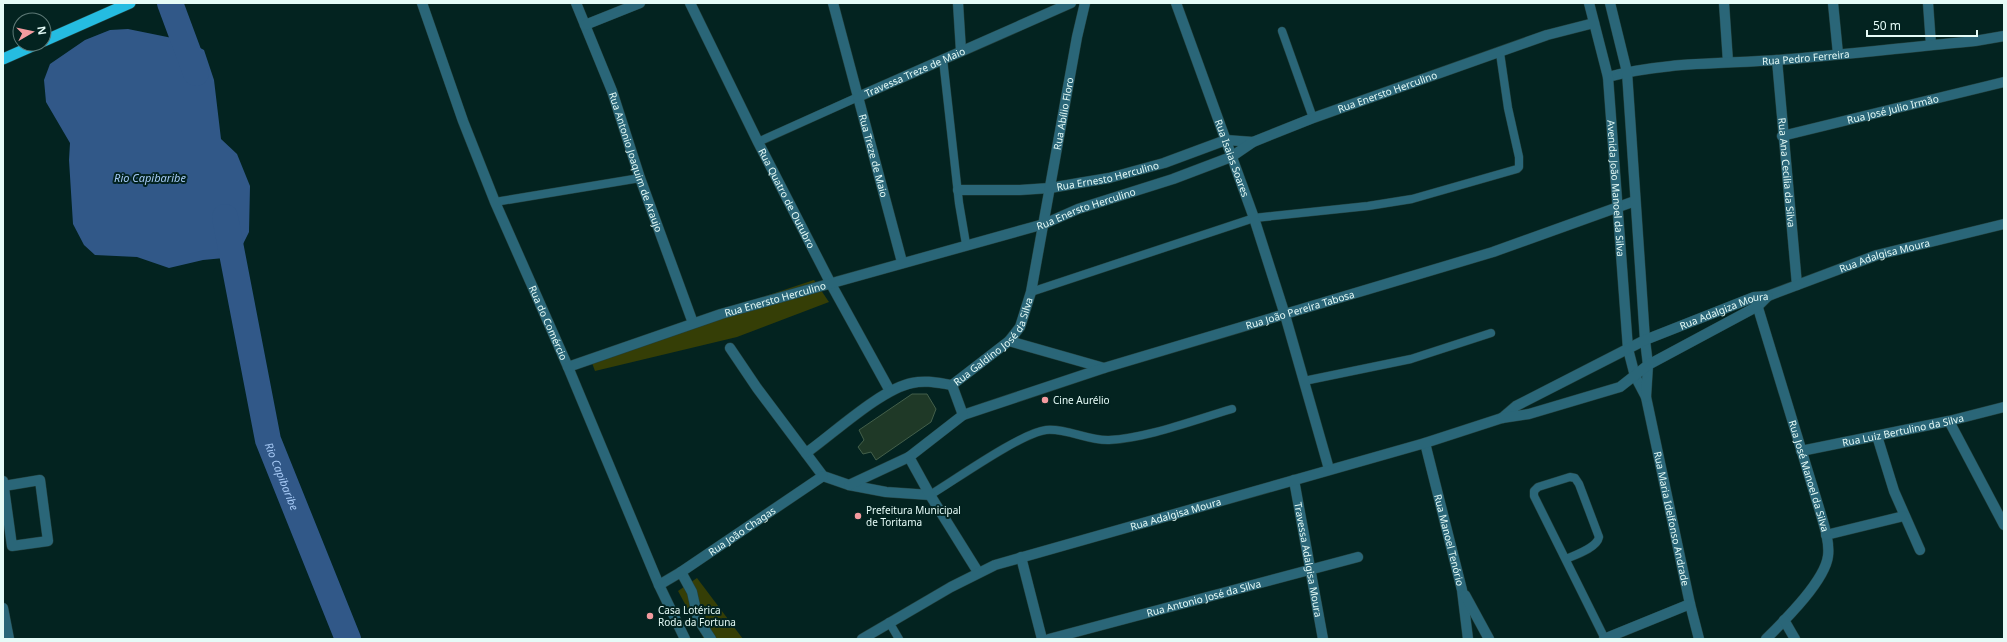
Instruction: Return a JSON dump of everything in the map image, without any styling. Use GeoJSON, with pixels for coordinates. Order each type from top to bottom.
{"type":"FeatureCollection","features":[{"type":"Feature","properties":{"kind":"highway"},"geometry":{"type":"LineString","coordinates":[[52,37],[130,3]]}},
{"type":"Feature","properties":{"kind":"highway"},"geometry":{"type":"LineString","coordinates":[[3,59],[19,52]]}},
{"type":"Feature","properties":{"kind":"street","name":"Rua do Comércio"},"geometry":{"type":"LineString","coordinates":[[422,3],[463,122],[495,202],[568,367],[659,585],[686,639]]}},
{"type":"Feature","properties":{"kind":"street","name":"Rua Antonio Joaquim de Araujo"},"geometry":{"type":"LineString","coordinates":[[576,3],[612,91],[640,178],[693,323]]}},
{"type":"Feature","properties":{"kind":"street"},"geometry":{"type":"LineString","coordinates":[[585,25],[640,3]]}},
{"type":"Feature","properties":{"kind":"street","name":"Rua Quatro de Outubro"},"geometry":{"type":"LineString","coordinates":[[690,3],[758,142],[831,284],[890,392]]}},
{"type":"Feature","properties":{"kind":"street","name":"Rua Treze de Maio"},"geometry":{"type":"LineString","coordinates":[[832,3],[902,262]]}},
{"type":"Feature","properties":{"kind":"street"},"geometry":{"type":"LineString","coordinates":[[958,3],[961,52]]}},
{"type":"Feature","properties":{"kind":"street","name":"Travessa Treze de Maio"},"geometry":{"type":"LineString","coordinates":[[858,97],[1071,3]]}},
{"type":"Feature","properties":{"kind":"street","name":"Rua Abílio Floro"},"geometry":{"type":"LineString","coordinates":[[1044,224],[1077,37],[1085,3]]}},
{"type":"Feature","properties":{"kind":"street","name":"Rua Isaias Soares"},"geometry":{"type":"LineString","coordinates":[[1176,3],[1254,218],[1285,315],[1329,469]]}},
{"type":"Feature","properties":{"kind":"street","name":"Avenida João Manoel da Silva"},"geometry":{"type":"LineString","coordinates":[[1589,3],[1608,77],[1628,349],[1635,376]]}},
{"type":"Feature","properties":{"kind":"street","name":"Avenida João Manoel da Silva"},"geometry":{"type":"LineString","coordinates":[[1610,3],[1628,72],[1635,201],[1648,365]]}},
{"type":"Feature","properties":{"kind":"street"},"geometry":{"type":"LineString","coordinates":[[1724,3],[1728,62]]}},
{"type":"Feature","properties":{"kind":"street"},"geometry":{"type":"LineString","coordinates":[[1833,3],[1838,54]]}},
{"type":"Feature","properties":{"kind":"street"},"geometry":{"type":"LineString","coordinates":[[1928,3],[1931,45]]}},
{"type":"Feature","properties":{"kind":"street","name":"Rua Enersto Herculino"},"geometry":{"type":"LineString","coordinates":[[568,367],[693,323],[831,284],[902,262],[1044,224],[1078,209],[1173,179],[1231,157],[1253,142],[1313,118],[1500,53],[1547,35],[1594,23]]}},
{"type":"Feature","properties":{"kind":"street","name":"Rua Pedro Ferreira"},"geometry":{"type":"LineString","coordinates":[[1608,77],[1628,72],[1728,62],[1777,60],[1975,41],[2004,36]]}},
{"type":"Feature","properties":{"kind":"street","name":"Rua Ana Cecilia da Silva"},"geometry":{"type":"LineString","coordinates":[[1777,60],[1782,136],[1797,285]]}},
{"type":"Feature","properties":{"kind":"street","name":"Rua José Julio Irmão"},"geometry":{"type":"LineString","coordinates":[[1782,136],[2004,82]]}},
{"type":"Feature","properties":{"kind":"street","name":"Rua Ernesto Herculino"},"geometry":{"type":"LineString","coordinates":[[958,190],[1050,188],[1109,178],[1164,163],[1226,140],[1253,142]]}},
{"type":"Feature","properties":{"kind":"street","name":"Rua João Pereira Tabosa"},"geometry":{"type":"LineString","coordinates":[[963,415],[1104,368],[1493,252],[1635,201]]}},
{"type":"Feature","properties":{"kind":"street","name":"Rua Galdino José da Silva"},"geometry":{"type":"LineString","coordinates":[[806,453],[890,392],[911,383],[923,381],[952,385],[1009,341],[1020,327],[1032,292],[1044,224]]}},
{"type":"Feature","properties":{"kind":"street","name":"Rua Adalgisa Moura"},"geometry":{"type":"LineString","coordinates":[[1768,296],[1877,255],[2004,224]]}},
{"type":"Feature","properties":{"kind":"street","name":"Rua Adalgiza Moura"},"geometry":{"type":"LineString","coordinates":[[1502,418],[1516,406],[1645,340],[1768,296]]}},
{"type":"Feature","properties":{"kind":"street","name":"Rua Adalgiza Moura"},"geometry":{"type":"LineString","coordinates":[[1502,418],[1529,414],[1620,388],[1648,365],[1756,301]]}},
{"type":"Feature","properties":{"kind":"street","name":"Rua José Manoel da Silva"},"geometry":{"type":"LineString","coordinates":[[1756,301],[1826,535],[1829,555],[1826,568],[1819,578],[1766,639]]}},
{"type":"Feature","properties":{"kind":"street"},"geometry":{"type":"LineString","coordinates":[[1009,341],[1104,368]]}},
{"type":"Feature","properties":{"kind":"street"},"geometry":{"type":"LineString","coordinates":[[730,348],[757,388],[823,476],[848,485],[886,492],[930,495]]}},
{"type":"Feature","properties":{"kind":"street","name":"Rua Maria Idelfonso Andrade"},"geometry":{"type":"LineString","coordinates":[[1648,365],[1646,397],[1690,604],[1700,639]]}},
{"type":"Feature","properties":{"kind":"street","name":"Rua Maria Idelfonso Andrade"},"geometry":{"type":"LineString","coordinates":[[1635,376],[1646,397]]}},
{"type":"Feature","properties":{"kind":"street"},"geometry":{"type":"LineString","coordinates":[[848,485],[910,457],[963,415],[952,385]]}},
{"type":"Feature","properties":{"kind":"street","name":"Rua Luiz Bertulino da Silva"},"geometry":{"type":"LineString","coordinates":[[1801,451],[1949,421],[2004,407]]}},
{"type":"Feature","properties":{"kind":"street","name":"Rua Adalgisa Moura"},"geometry":{"type":"LineString","coordinates":[[862,639],[889,622],[978,572],[1021,557],[1329,469],[1426,443],[1502,418]]}},
{"type":"Feature","properties":{"kind":"street"},"geometry":{"type":"LineString","coordinates":[[1949,421],[2004,525]]}},
{"type":"Feature","properties":{"kind":"street"},"geometry":{"type":"LineString","coordinates":[[1877,436],[1904,516],[1920,550]]}},
{"type":"Feature","properties":{"kind":"street","name":"Rua Manoel Tenório"},"geometry":{"type":"LineString","coordinates":[[1426,443],[1462,590],[1466,639]]}},
{"type":"Feature","properties":{"kind":"street"},"geometry":{"type":"LineString","coordinates":[[910,457],[930,495],[978,572]]}},
{"type":"Feature","properties":{"kind":"street","name":"Rua João Chagas"},"geometry":{"type":"LineString","coordinates":[[659,585],[681,572],[823,476]]}},
{"type":"Feature","properties":{"kind":"street"},"geometry":{"type":"LineString","coordinates":[[40,480],[48,541],[12,546],[3,483],[40,480]]}},
{"type":"Feature","properties":{"kind":"street","name":"Travessa Adalgisa Moura"},"geometry":{"type":"LineString","coordinates":[[1294,480],[1323,639]]}},
{"type":"Feature","properties":{"kind":"street"},"geometry":{"type":"LineString","coordinates":[[1826,535],[1904,516]]}},
{"type":"Feature","properties":{"kind":"street"},"geometry":{"type":"LineString","coordinates":[[1021,557],[1042,639]]}},
{"type":"Feature","properties":{"kind":"street","name":"Rua Antonio José da Silva"},"geometry":{"type":"LineString","coordinates":[[1049,639],[1358,557]]}},
{"type":"Feature","properties":{"kind":"street"},"geometry":{"type":"LineString","coordinates":[[681,572],[692,592],[698,619],[711,639]]}},
{"type":"Feature","properties":{"kind":"street"},"geometry":{"type":"LineString","coordinates":[[1462,590],[1489,639]]}},
{"type":"Feature","properties":{"kind":"street"},"geometry":{"type":"LineString","coordinates":[[1605,639],[1690,604]]}},
{"type":"Feature","properties":{"kind":"street"},"geometry":{"type":"LineString","coordinates":[[3,608],[9,639]]}},
{"type":"Feature","properties":{"kind":"street"},"geometry":{"type":"LineString","coordinates":[[1784,620],[1795,639]]}},
{"type":"Feature","properties":{"kind":"lane"},"geometry":{"type":"LineString","coordinates":[[1282,31],[1313,118]]}},
{"type":"Feature","properties":{"kind":"lane"},"geometry":{"type":"LineString","coordinates":[[1032,292],[1254,218],[1368,206],[1412,199],[1517,169],[1519,167],[1519,157],[1508,108],[1500,53]]}},
{"type":"Feature","properties":{"kind":"lane"},"geometry":{"type":"LineString","coordinates":[[943,59],[958,190],[966,244]]}},
{"type":"Feature","properties":{"kind":"lane","name":"Travessa Treze de Maio"},"geometry":{"type":"LineString","coordinates":[[758,142],[858,97]]}},
{"type":"Feature","properties":{"kind":"lane"},"geometry":{"type":"LineString","coordinates":[[495,202],[640,178]]}},
{"type":"Feature","properties":{"kind":"lane"},"geometry":{"type":"LineString","coordinates":[[1304,382],[1411,359],[1491,333]]}},
{"type":"Feature","properties":{"kind":"lane"},"geometry":{"type":"LineString","coordinates":[[930,495],[1016,442],[1046,430],[1088,439],[1110,440],[1148,432],[1232,409]]}},
{"type":"Feature","properties":{"kind":"lane"},"geometry":{"type":"LineString","coordinates":[[1566,560],[1593,545],[1599,537],[1579,484],[1575,478],[1570,477],[1538,487],[1534,492],[1535,500],[1605,639]]}},
{"type":"Feature","properties":{"kind":"lane"},"geometry":{"type":"LineString","coordinates":[[889,622],[899,639]]}},
{"type":"Feature","properties":{"kind":"green space"},"geometry":{"type":"Polygon","coordinates":[[[814,280],[829,302],[737,337],[595,371],[589,355],[814,280]]]}},
{"type":"Feature","properties":{"kind":"green space"},"geometry":{"type":"Polygon","coordinates":[[[697,578],[743,639],[704,639],[678,591],[697,578]]]}},
{"type":"Feature","properties":{"kind":"water","name":"Rio Capibaribe"},"geometry":{"type":"Polygon","coordinates":[[[128,29],[187,41],[204,50],[214,80],[221,139],[237,154],[250,186],[249,232],[243,244],[224,258],[203,260],[169,268],[137,257],[95,255],[84,245],[73,224],[69,160],[70,143],[46,102],[44,80],[50,64],[85,40],[110,30],[128,29]]]}},
{"type":"Feature","properties":{"kind":"building"},"geometry":{"type":"Polygon","coordinates":[[[912,394],[927,394],[936,409],[931,422],[876,460],[871,452],[863,454],[858,447],[864,440],[859,430],[912,394]]]}},
{"type":"Feature","properties":{"kind":"waterway","name":"Rio Capibaribe"},"geometry":{"type":"LineString","coordinates":[[170,3],[196,73]]}},
{"type":"Feature","properties":{"kind":"waterway","name":"Rio Capibaribe"},"geometry":{"type":"LineString","coordinates":[[225,217],[268,440],[348,639]]}},
{"type":"Feature","properties":{"kind":"place","name":"Cine Aurélio"},"geometry":{"type":"Point","coordinates":[1045,400]}},
{"type":"Feature","properties":{"kind":"place","name":"Prefeitura Municipal de Toritama"},"geometry":{"type":"Point","coordinates":[858,516]}},
{"type":"Feature","properties":{"kind":"place","name":"Casa Lotérica Roda da Fortuna"},"geometry":{"type":"Point","coordinates":[650,616]}}]}
